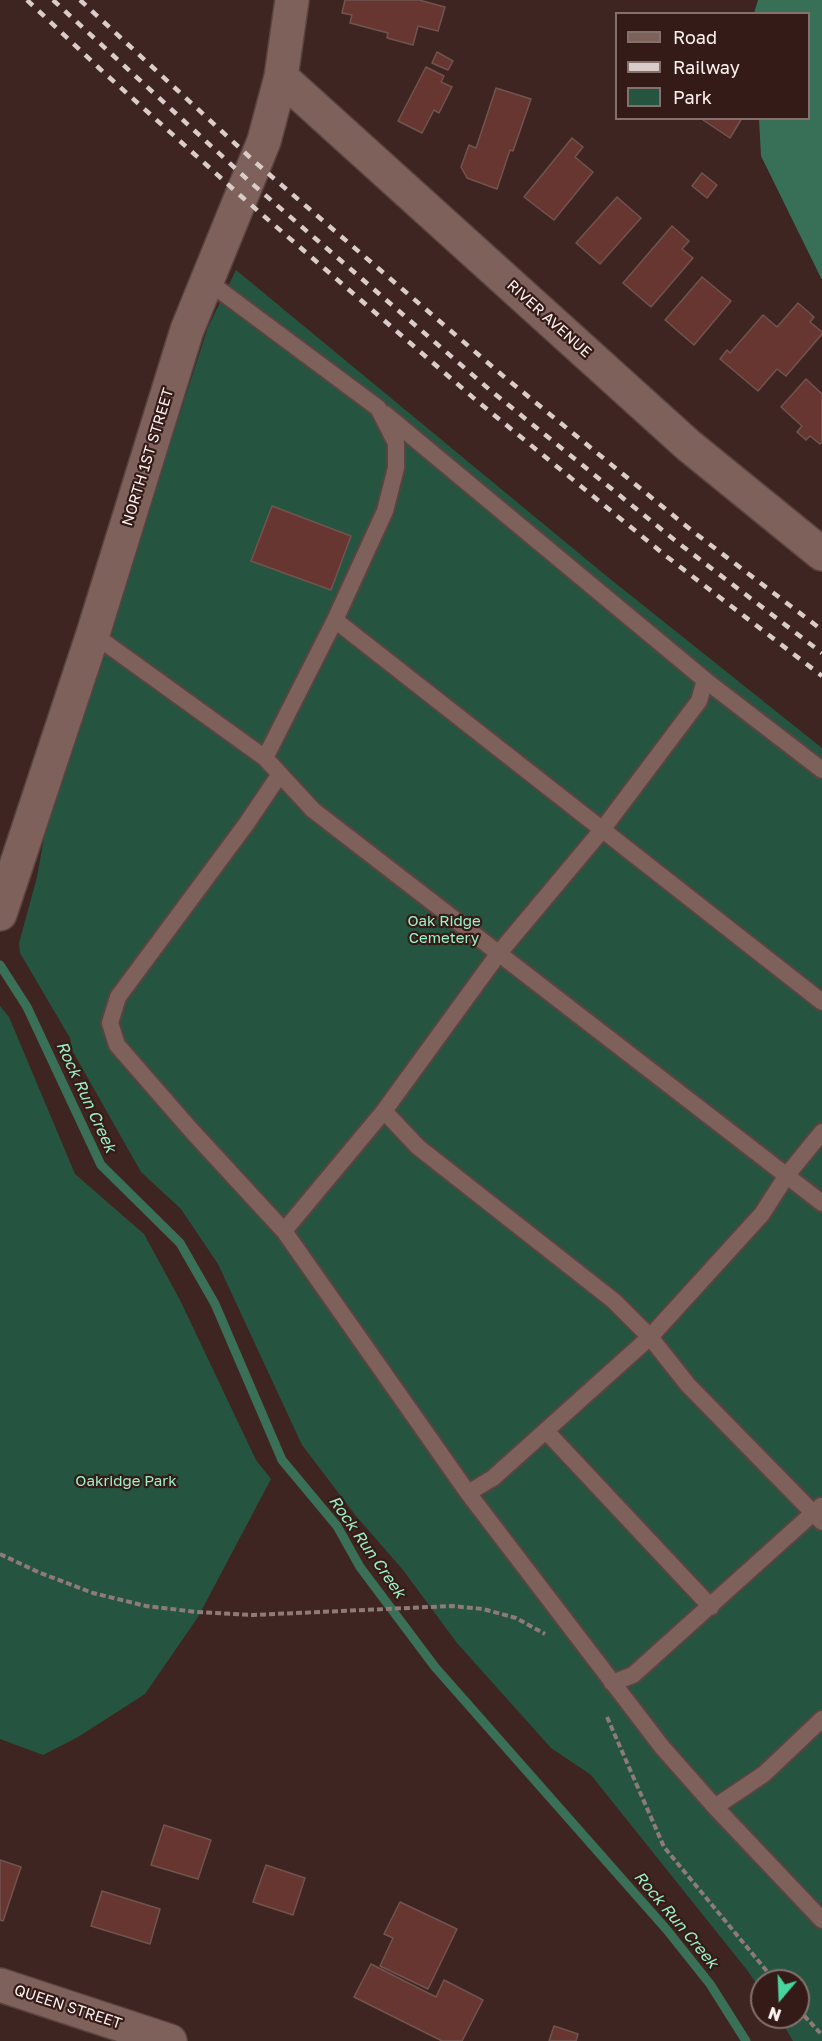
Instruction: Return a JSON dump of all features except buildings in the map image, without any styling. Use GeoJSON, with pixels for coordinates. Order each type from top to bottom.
{"type":"FeatureCollection","features":[{"type":"Feature","properties":{"kind":"street","name":"NORTH 1ST STREET"},"geometry":{"type":"LineString","coordinates":[[4,901],[93,634],[188,330],[206,280],[256,163],[273,111],[281,77],[292,0]]}},
{"type":"Feature","properties":{"kind":"street","name":"RIVER AVENUE"},"geometry":{"type":"LineString","coordinates":[[281,77],[688,445],[822,554]]}},
{"type":"Feature","properties":{"kind":"street","name":"QUEEN STREET"},"geometry":{"type":"LineString","coordinates":[[1,1987],[170,2041]]}},
{"type":"Feature","properties":{"kind":"lane"},"geometry":{"type":"LineString","coordinates":[[206,280],[378,408],[705,680],[822,770]]}},
{"type":"Feature","properties":{"kind":"lane"},"geometry":{"type":"LineString","coordinates":[[265,758],[335,620],[385,511],[396,468],[396,443],[378,408]]}},
{"type":"Feature","properties":{"kind":"lane"},"geometry":{"type":"LineString","coordinates":[[335,620],[822,1002]]}},
{"type":"Feature","properties":{"kind":"lane"},"geometry":{"type":"LineString","coordinates":[[93,634],[265,758],[313,810],[822,1203]]}},
{"type":"Feature","properties":{"kind":"lane"},"geometry":{"type":"LineString","coordinates":[[284,1231],[384,1111],[499,953],[602,830],[699,701],[705,680]]}},
{"type":"Feature","properties":{"kind":"lane"},"geometry":{"type":"LineString","coordinates":[[280,774],[248,823],[118,997],[110,1023],[117,1045],[284,1231],[468,1492],[662,1747],[821,1918]]}},
{"type":"Feature","properties":{"kind":"lane"},"geometry":{"type":"LineString","coordinates":[[384,1111],[418,1147],[614,1301],[650,1337],[688,1385],[819,1513],[633,1676],[612,1683]]}},
{"type":"Feature","properties":{"kind":"lane"},"geometry":{"type":"LineString","coordinates":[[468,1492],[493,1478],[650,1337],[762,1214],[787,1175],[822,1132]]}},
{"type":"Feature","properties":{"kind":"lane"},"geometry":{"type":"LineString","coordinates":[[546,1431],[711,1607]]}},
{"type":"Feature","properties":{"kind":"lane"},"geometry":{"type":"LineString","coordinates":[[716,1807],[764,1774],[822,1719]]}},
{"type":"Feature","properties":{"kind":"path"},"geometry":{"type":"LineString","coordinates":[[0,1554],[38,1572],[93,1593],[146,1606],[253,1615],[452,1606],[483,1609],[516,1618],[544,1633],[551,1641]]}},
{"type":"Feature","properties":{"kind":"path"},"geometry":{"type":"LineString","coordinates":[[603,1710],[664,1847],[765,1969]]}},
{"type":"Feature","properties":{"kind":"path"},"geometry":{"type":"LineString","coordinates":[[810,2022],[822,2035]]}},
{"type":"Feature","properties":{"kind":"green space"},"geometry":{"type":"Polygon","coordinates":[[[758,0],[822,0],[822,280],[761,156],[759,120],[810,120],[810,12],[754,12],[758,0]]]}},
{"type":"Feature","properties":{"kind":"green space","name":"Oak Ridge Cemetery"},"geometry":{"type":"Polygon","coordinates":[[[236,270],[604,574],[822,748],[822,2041],[793,2041],[786,2029],[810,2029],[810,1969],[750,1969],[750,1974],[591,1775],[551,1748],[457,1643],[403,1570],[356,1516],[302,1445],[218,1264],[181,1209],[141,1172],[72,1050],[70,1038],[20,953],[19,943],[37,877],[45,832],[208,327],[236,270]]]}},
{"type":"Feature","properties":{"kind":"green space","name":"Oakridge Park"},"geometry":{"type":"Polygon","coordinates":[[[0,1006],[9,1017],[75,1174],[144,1234],[180,1300],[256,1460],[271,1479],[198,1617],[145,1694],[78,1737],[43,1755],[0,1739],[0,1006]]]}},
{"type":"Feature","properties":{"kind":"waterway","name":"Rock Run Creek"},"geometry":{"type":"LineString","coordinates":[[0,965],[27,1007],[101,1165],[180,1243],[215,1304],[282,1460],[337,1526],[360,1567],[435,1667],[667,1930],[710,1984],[746,2041]]}},
{"type":"Feature","properties":{"kind":"railway"},"geometry":{"type":"LineString","coordinates":[[27,0],[242,197],[477,401],[666,556],[822,676]]}},
{"type":"Feature","properties":{"kind":"railway"},"geometry":{"type":"LineString","coordinates":[[53,0],[249,181],[490,390],[677,542],[822,653]]}},
{"type":"Feature","properties":{"kind":"railway"},"geometry":{"type":"LineString","coordinates":[[80,0],[256,163],[502,375],[691,530],[822,630]]}}]}
